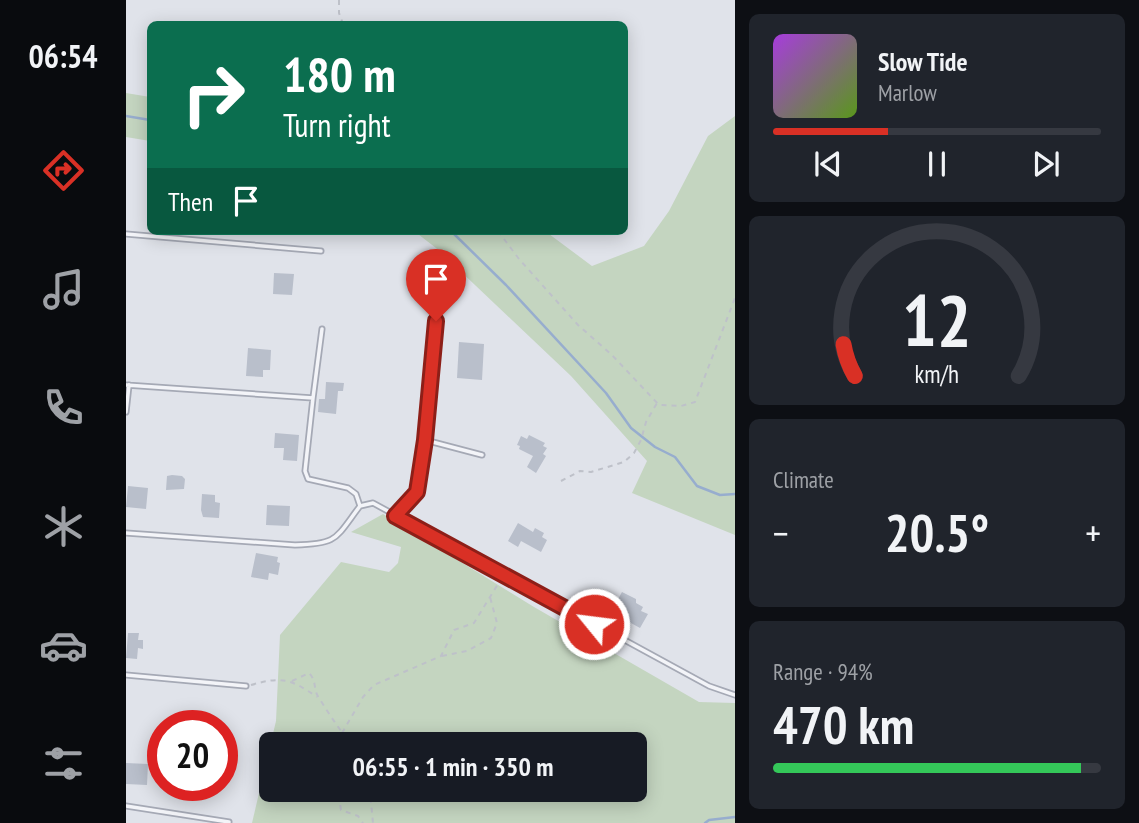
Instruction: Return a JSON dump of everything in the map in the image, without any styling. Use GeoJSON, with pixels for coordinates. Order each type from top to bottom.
{"type":"FeatureCollection","features":[{"type":"Feature","properties":{"kind":"lane"},"geometry":{"type":"LineString","coordinates":[[126,234],[321,251]]}},
{"type":"Feature","properties":{"kind":"lane"},"geometry":{"type":"LineString","coordinates":[[395,516],[417,492],[425,440],[438,297]]}},
{"type":"Feature","properties":{"kind":"lane"},"geometry":{"type":"LineString","coordinates":[[322,329],[305,471],[309,479],[348,488],[356,494],[360,506]]}},
{"type":"Feature","properties":{"kind":"lane"},"geometry":{"type":"LineString","coordinates":[[126,412],[127,385],[313,398]]}},
{"type":"Feature","properties":{"kind":"lane"},"geometry":{"type":"LineString","coordinates":[[425,440],[482,455]]}},
{"type":"Feature","properties":{"kind":"lane"},"geometry":{"type":"LineString","coordinates":[[126,533],[295,545],[323,544],[337,537],[360,506],[373,503],[709,687],[735,695]]}},
{"type":"Feature","properties":{"kind":"lane"},"geometry":{"type":"LineString","coordinates":[[126,675],[246,686]]}},
{"type":"Feature","properties":{"kind":"lane"},"geometry":{"type":"LineString","coordinates":[[126,806],[229,822]]}},
{"type":"Feature","properties":{"kind":"path"},"geometry":{"type":"LineString","coordinates":[[339,0],[342,21]]}},
{"type":"Feature","properties":{"kind":"path"},"geometry":{"type":"LineString","coordinates":[[501,235],[578,325],[612,355],[659,405],[681,406],[695,402],[735,298]]}},
{"type":"Feature","properties":{"kind":"path"},"geometry":{"type":"LineString","coordinates":[[561,481],[580,471],[591,472],[624,462],[634,453],[657,402]]}},
{"type":"Feature","properties":{"kind":"path"},"geometry":{"type":"LineString","coordinates":[[441,656],[454,630],[474,623],[499,582]]}},
{"type":"Feature","properties":{"kind":"path"},"geometry":{"type":"LineString","coordinates":[[343,732],[363,697],[374,685],[441,656],[467,651],[491,638],[497,623],[491,597]]}},
{"type":"Feature","properties":{"kind":"path"},"geometry":{"type":"LineString","coordinates":[[246,686],[265,681],[292,681],[309,673],[315,679],[318,697],[341,732]]}},
{"type":"Feature","properties":{"kind":"path"},"geometry":{"type":"LineString","coordinates":[[292,681],[323,702]]}},
{"type":"Feature","properties":{"kind":"path"},"geometry":{"type":"LineString","coordinates":[[340,802],[341,810],[358,816],[363,823]]}},
{"type":"Feature","properties":{"kind":"path"},"geometry":{"type":"LineString","coordinates":[[371,802],[373,823]]}},
{"type":"Feature","properties":{"kind":"green space"},"geometry":{"type":"Polygon","coordinates":[[[126,93],[147,96],[147,140],[126,137],[126,93]]]}},
{"type":"Feature","properties":{"kind":"green space"},"geometry":{"type":"Polygon","coordinates":[[[735,116],[735,535],[632,493],[647,461],[571,376],[419,235],[550,235],[592,266],[644,246],[669,211],[708,136],[735,116]]]}},
{"type":"Feature","properties":{"kind":"green space"},"geometry":{"type":"Polygon","coordinates":[[[383,514],[534,607],[699,702],[735,703],[735,823],[252,823],[259,793],[259,802],[647,802],[647,732],[273,732],[280,635],[341,562],[389,572],[398,563],[401,547],[351,532],[383,514]]]}},
{"type":"Feature","properties":{"kind":"building"},"geometry":{"type":"Polygon","coordinates":[[[274,273],[294,274],[292,295],[273,294],[274,273]]]}},
{"type":"Feature","properties":{"kind":"building"},"geometry":{"type":"Polygon","coordinates":[[[459,342],[484,344],[482,380],[457,378],[459,342]]]}},
{"type":"Feature","properties":{"kind":"building"},"geometry":{"type":"Polygon","coordinates":[[[248,348],[271,350],[270,370],[263,370],[263,377],[246,376],[248,348]]]}},
{"type":"Feature","properties":{"kind":"building"},"geometry":{"type":"Polygon","coordinates":[[[326,382],[344,383],[343,391],[338,391],[336,414],[318,412],[319,399],[325,399],[326,382]]]}},
{"type":"Feature","properties":{"kind":"building"},"geometry":{"type":"Polygon","coordinates":[[[275,433],[299,435],[297,461],[283,460],[284,448],[274,448],[275,433]]]}},
{"type":"Feature","properties":{"kind":"building"},"geometry":{"type":"Polygon","coordinates":[[[529,435],[545,443],[543,446],[547,448],[543,454],[546,456],[536,473],[527,467],[533,456],[519,449],[520,446],[517,445],[521,436],[527,439],[529,435]]]}},
{"type":"Feature","properties":{"kind":"building"},"geometry":{"type":"Polygon","coordinates":[[[167,476],[185,479],[184,489],[166,490],[167,476]]]}},
{"type":"Feature","properties":{"kind":"building"},"geometry":{"type":"Polygon","coordinates":[[[128,486],[148,488],[146,509],[126,507],[128,486]]]}},
{"type":"Feature","properties":{"kind":"building"},"geometry":{"type":"Polygon","coordinates":[[[202,494],[215,495],[215,502],[220,503],[219,518],[203,517],[202,494]]]}},
{"type":"Feature","properties":{"kind":"building"},"geometry":{"type":"Polygon","coordinates":[[[267,505],[290,506],[289,526],[266,525],[267,505]]]}},
{"type":"Feature","properties":{"kind":"building"},"geometry":{"type":"Polygon","coordinates":[[[518,523],[533,532],[535,528],[544,533],[542,537],[547,540],[541,552],[521,541],[518,547],[508,541],[518,523]]]}},
{"type":"Feature","properties":{"kind":"building"},"geometry":{"type":"Polygon","coordinates":[[[256,553],[278,557],[278,575],[269,573],[268,580],[251,577],[256,553]]]}},
{"type":"Feature","properties":{"kind":"building"},"geometry":{"type":"Polygon","coordinates":[[[622,592],[636,599],[636,603],[643,607],[641,611],[648,614],[640,628],[611,612],[622,592]]]}},
{"type":"Feature","properties":{"kind":"building"},"geometry":{"type":"Polygon","coordinates":[[[128,633],[139,633],[138,640],[143,640],[143,649],[138,648],[137,659],[126,658],[128,633]]]}},
{"type":"Feature","properties":{"kind":"building"},"geometry":{"type":"Polygon","coordinates":[[[126,763],[147,764],[147,785],[126,784],[126,763]]]}},
{"type":"Feature","properties":{"kind":"waterway"},"geometry":{"type":"LineString","coordinates":[[126,116],[147,120]]}},
{"type":"Feature","properties":{"kind":"waterway"},"geometry":{"type":"LineString","coordinates":[[455,235],[506,285],[606,393],[631,428],[655,447],[675,457],[697,486],[720,495],[735,494]]}},
{"type":"Feature","properties":{"kind":"waterway"},"geometry":{"type":"LineString","coordinates":[[705,823],[709,820],[735,817]]}},
{"type":"Feature","properties":{"kind":"route"},"geometry":{"type":"LineString","coordinates":[[436,321],[425,440],[417,492],[395,516],[594,624]]}}]}
